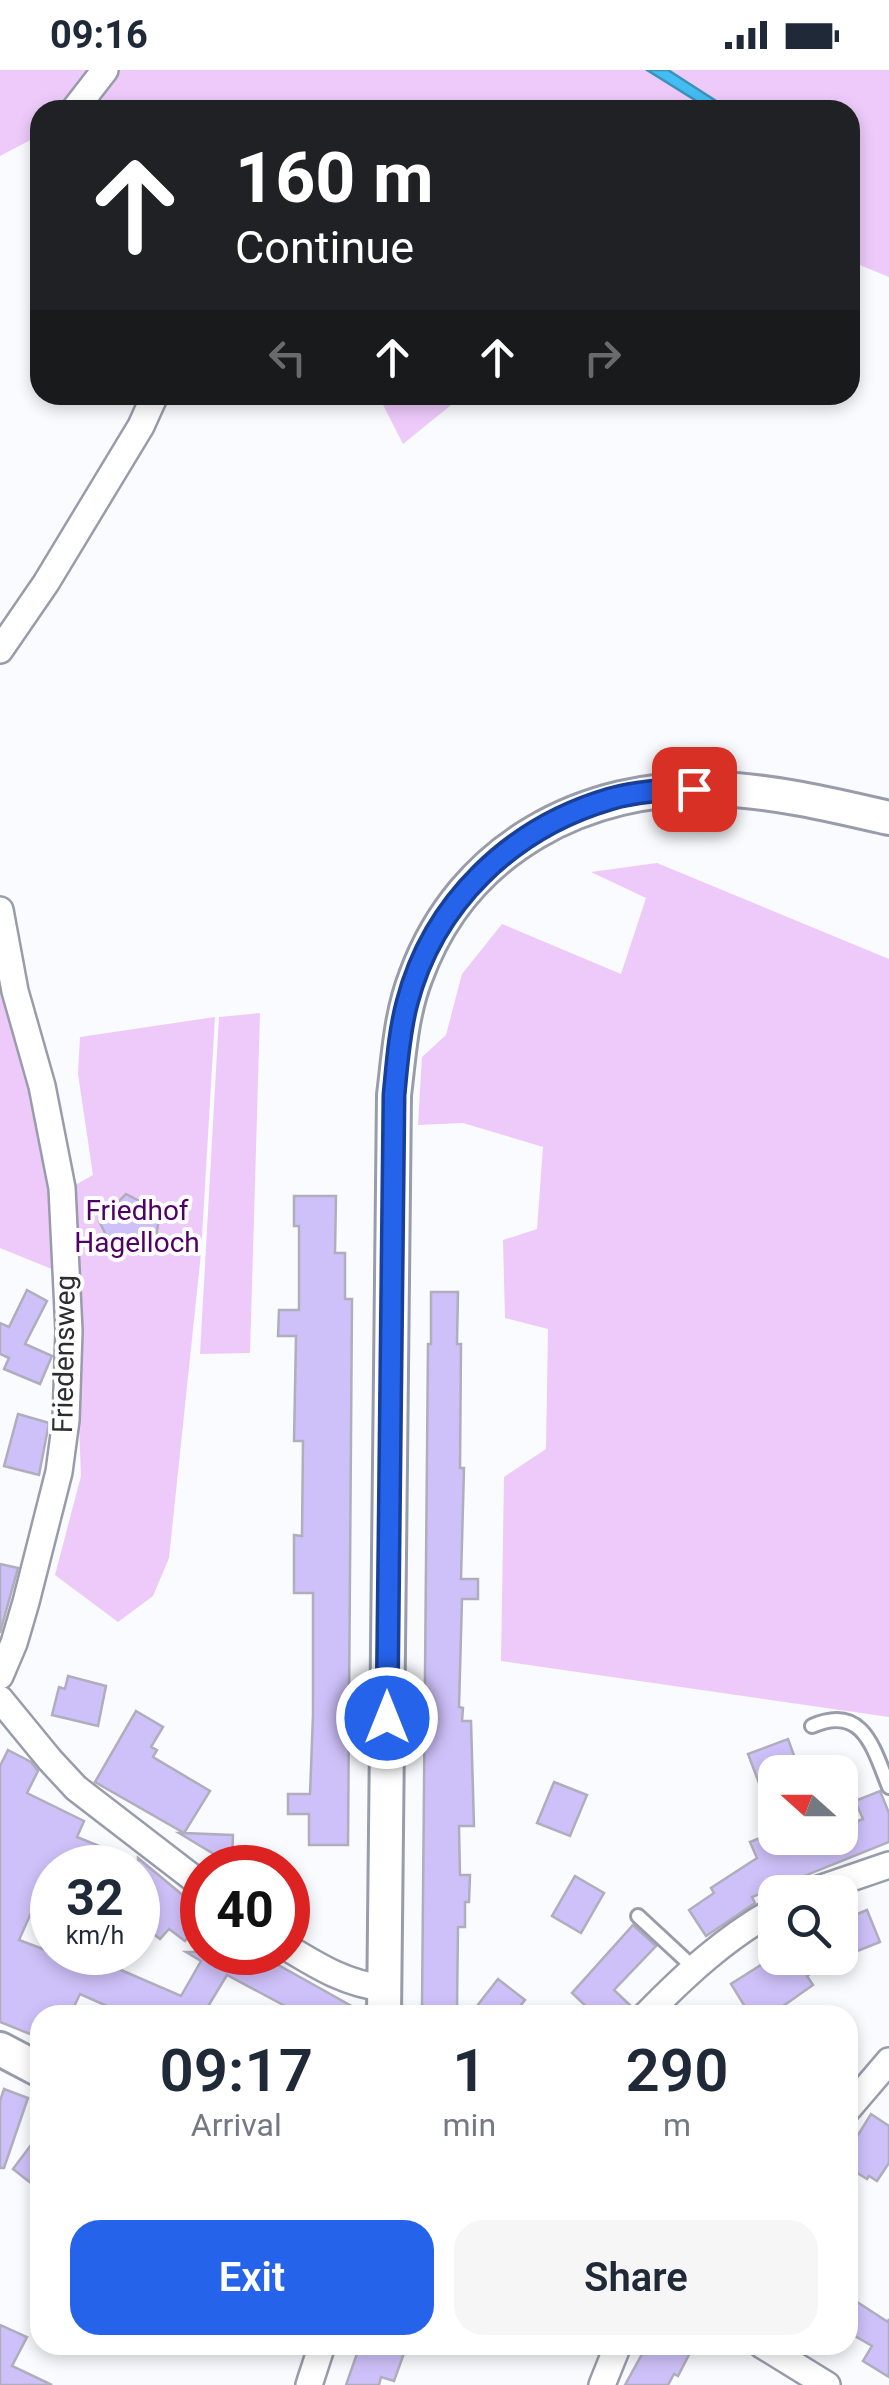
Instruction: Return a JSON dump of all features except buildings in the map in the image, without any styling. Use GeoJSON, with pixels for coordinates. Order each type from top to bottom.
{"type":"FeatureCollection","features":[{"type":"Feature","properties":{"kind":"street"},"geometry":{"type":"LineString","coordinates":[[82,100],[104,70]]}},
{"type":"Feature","properties":{"kind":"street"},"geometry":{"type":"LineString","coordinates":[[0,650],[46,582],[150,405]]}},
{"type":"Feature","properties":{"kind":"street"},"geometry":{"type":"LineString","coordinates":[[384,2001],[394,1095],[407,1003],[428,947],[471,884],[498,857],[559,819],[611,799],[649,792],[720,789],[889,818]]}},
{"type":"Feature","properties":{"kind":"street","name":"Friedensweg"},"geometry":{"type":"LineString","coordinates":[[0,910],[14,992],[42,1086],[62,1188],[69,1331],[66,1420],[58,1472],[22,1616],[0,1676]]}},
{"type":"Feature","properties":{"kind":"street"},"geometry":{"type":"LineString","coordinates":[[3,1714],[76,1788],[180,1868]]}},
{"type":"Feature","properties":{"kind":"street"},"geometry":{"type":"LineString","coordinates":[[858,1876],[889,1865]]}},
{"type":"Feature","properties":{"kind":"street"},"geometry":{"type":"LineString","coordinates":[[656,2005],[693,1968],[758,1920]]}},
{"type":"Feature","properties":{"kind":"street"},"geometry":{"type":"LineString","coordinates":[[310,1961],[338,1977],[368,1986],[384,2001]]}},
{"type":"Feature","properties":{"kind":"street"},"geometry":{"type":"LineString","coordinates":[[0,2049],[30,2065]]}},
{"type":"Feature","properties":{"kind":"street"},"geometry":{"type":"LineString","coordinates":[[858,2097],[889,2061]]}},
{"type":"Feature","properties":{"kind":"street"},"geometry":{"type":"LineString","coordinates":[[309,2385],[319,2355]]}},
{"type":"Feature","properties":{"kind":"street"},"geometry":{"type":"LineString","coordinates":[[602,2385],[614,2355]]}},
{"type":"Feature","properties":{"kind":"street"},"geometry":{"type":"LineString","coordinates":[[778,2355],[827,2385]]}},
{"type":"Feature","properties":{"kind":"lane"},"geometry":{"type":"LineString","coordinates":[[812,1726],[837,1718],[859,1726],[889,1787]]}},
{"type":"Feature","properties":{"kind":"lane"},"geometry":{"type":"LineString","coordinates":[[638,1916],[693,1968]]}},
{"type":"Feature","properties":{"kind":"green space"},"geometry":{"type":"Polygon","coordinates":[[[0,70],[94,70],[71,100],[30,100],[30,140],[0,156],[0,70]]]}},
{"type":"Feature","properties":{"kind":"green space"},"geometry":{"type":"Polygon","coordinates":[[[120,70],[889,70],[889,277],[860,265],[860,100],[95,100],[115,81],[120,70]]]}},
{"type":"Feature","properties":{"kind":"green space"},"geometry":{"type":"Polygon","coordinates":[[[383,405],[451,405],[403,444],[383,405]]]}},
{"type":"Feature","properties":{"kind":"green space"},"geometry":{"type":"Polygon","coordinates":[[[657,863],[889,959],[889,1717],[501,1661],[504,1477],[546,1449],[548,1329],[505,1318],[503,1240],[537,1229],[543,1147],[463,1123],[418,1125],[422,1057],[446,1035],[462,974],[502,924],[621,974],[646,898],[591,872],[657,863]]]}},
{"type":"Feature","properties":{"kind":"green space"},"geometry":{"type":"Polygon","coordinates":[[[0,951],[56,1190],[59,1272],[0,1248],[0,951]]]}},
{"type":"Feature","properties":{"kind":"green space"},"geometry":{"type":"Polygon","coordinates":[[[260,1013],[250,1353],[200,1354],[219,1017],[260,1013]]]}},
{"type":"Feature","properties":{"kind":"green space","name":"Friedhof Hagelloch"},"geometry":{"type":"Polygon","coordinates":[[[215,1017],[201,1253],[169,1558],[153,1596],[118,1622],[55,1575],[81,1476],[70,1188],[93,1175],[78,1074],[80,1037],[215,1017]]]}},
{"type":"Feature","properties":{"kind":"water"},"geometry":{"type":"Polygon","coordinates":[[[647,70],[668,70],[714,100],[695,100],[647,70]]]}},
{"type":"Feature","properties":{"kind":"route"},"geometry":{"type":"LineString","coordinates":[[387,1718],[394,1095],[401,1030],[415,978],[428,947],[455,903],[498,857],[517,843],[559,819],[611,799],[694,789]]}}]}
